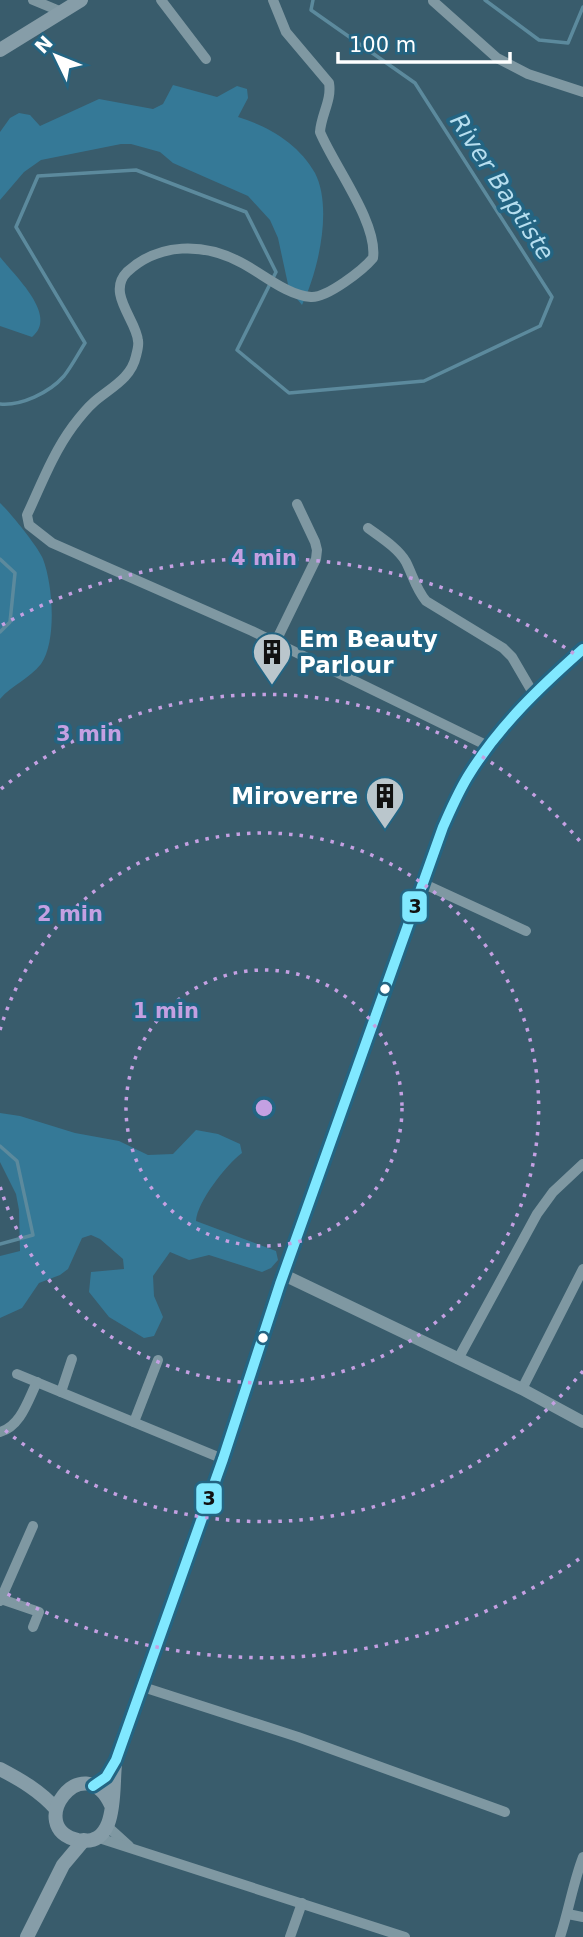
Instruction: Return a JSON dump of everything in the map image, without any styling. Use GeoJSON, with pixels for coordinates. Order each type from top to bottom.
{"type":"FeatureCollection","features":[{"type":"Feature","properties":{"kind":"main road"},"geometry":{"type":"LineString","coordinates":[[0,50],[81,0]]}},
{"type":"Feature","properties":{"kind":"main road"},"geometry":{"type":"LineString","coordinates":[[93,1786],[106,1777],[116,1760],[143,1687],[223,1459],[247,1379],[443,827],[468,775],[488,746],[533,693],[583,649]]}},
{"type":"Feature","properties":{"kind":"main road"},"geometry":{"type":"LineString","coordinates":[[63,1865],[107,1827],[111,1820],[116,1760]]}},
{"type":"Feature","properties":{"kind":"main road"},"geometry":{"type":"LineString","coordinates":[[0,1769],[28,1784],[56,1809]]}},
{"type":"Feature","properties":{"kind":"main road"},"geometry":{"type":"LineString","coordinates":[[28,1784],[65,1791],[78,1785],[93,1786],[101,1790],[111,1805]]}},
{"type":"Feature","properties":{"kind":"main road"},"geometry":{"type":"LineString","coordinates":[[65,1791],[56,1809],[57,1822],[70,1837],[90,1839]]}},
{"type":"Feature","properties":{"kind":"main road"},"geometry":{"type":"LineString","coordinates":[[27,1937],[63,1865],[66,1848],[64,1833]]}},
{"type":"Feature","properties":{"kind":"street"},"geometry":{"type":"LineString","coordinates":[[33,0],[62,12]]}},
{"type":"Feature","properties":{"kind":"street"},"geometry":{"type":"LineString","coordinates":[[162,0],[206,60]]}},
{"type":"Feature","properties":{"kind":"street"},"geometry":{"type":"LineString","coordinates":[[273,0],[286,32],[329,83],[331,92],[320,118],[320,132],[363,215],[375,245],[373,258],[342,284],[311,297],[282,287],[239,261],[213,250],[181,247],[149,255],[125,274],[120,290],[123,307],[139,339],[136,358],[127,376],[93,403],[55,454],[27,515],[29,525],[52,543],[275,643],[488,746]]}},
{"type":"Feature","properties":{"kind":"street"},"geometry":{"type":"LineString","coordinates":[[433,1],[497,58],[528,75],[583,92]]}},
{"type":"Feature","properties":{"kind":"street"},"geometry":{"type":"LineString","coordinates":[[275,643],[316,559],[317,550],[297,504]]}},
{"type":"Feature","properties":{"kind":"street"},"geometry":{"type":"LineString","coordinates":[[368,528],[398,552],[406,562],[418,591],[426,601],[503,648],[512,657],[533,693]]}},
{"type":"Feature","properties":{"kind":"street"},"geometry":{"type":"LineString","coordinates":[[422,883],[526,931]]}},
{"type":"Feature","properties":{"kind":"street"},"geometry":{"type":"LineString","coordinates":[[458,1359],[537,1214],[558,1186],[583,1164]]}},
{"type":"Feature","properties":{"kind":"street"},"geometry":{"type":"LineString","coordinates":[[522,1389],[583,1269]]}},
{"type":"Feature","properties":{"kind":"street"},"geometry":{"type":"LineString","coordinates":[[284,1275],[522,1389],[583,1422]]}},
{"type":"Feature","properties":{"kind":"street"},"geometry":{"type":"LineString","coordinates":[[61,1392],[72,1359]]}},
{"type":"Feature","properties":{"kind":"street"},"geometry":{"type":"LineString","coordinates":[[134,1422],[158,1360]]}},
{"type":"Feature","properties":{"kind":"street"},"geometry":{"type":"LineString","coordinates":[[17,1374],[223,1459]]}},
{"type":"Feature","properties":{"kind":"street"},"geometry":{"type":"LineString","coordinates":[[0,1432],[8,1430],[16,1423],[37,1382]]}},
{"type":"Feature","properties":{"kind":"street"},"geometry":{"type":"LineString","coordinates":[[33,1526],[1,1600],[38,1612],[33,1627]]}},
{"type":"Feature","properties":{"kind":"street"},"geometry":{"type":"LineString","coordinates":[[143,1687],[298,1737],[505,1812]]}},
{"type":"Feature","properties":{"kind":"street"},"geometry":{"type":"LineString","coordinates":[[107,1827],[132,1849]]}},
{"type":"Feature","properties":{"kind":"street"},"geometry":{"type":"LineString","coordinates":[[90,1839],[132,1849],[405,1937]]}},
{"type":"Feature","properties":{"kind":"street"},"geometry":{"type":"LineString","coordinates":[[560,1937],[583,1857]]}},
{"type":"Feature","properties":{"kind":"street"},"geometry":{"type":"LineString","coordinates":[[290,1937],[302,1903]]}},
{"type":"Feature","properties":{"kind":"street"},"geometry":{"type":"LineString","coordinates":[[568,1914],[583,1917]]}},
{"type":"Feature","properties":{"kind":"shaded area"},"geometry":{"type":"Polygon","coordinates":[[[173,85],[217,97],[237,86],[247,89],[248,98],[238,117],[260,125],[292,145],[315,173],[323,204],[323,221],[318,258],[302,305],[289,289],[278,238],[270,220],[248,196],[173,163],[160,152],[121,144],[41,160],[24,172],[0,200],[0,132],[10,118],[19,113],[30,115],[40,126],[99,99],[153,109],[163,104],[173,85]]]}},
{"type":"Feature","properties":{"kind":"shaded area"},"geometry":{"type":"Polygon","coordinates":[[[0,257],[24,285],[38,307],[39,328],[32,337],[0,326],[0,257]]]}},
{"type":"Feature","properties":{"kind":"shaded area"},"geometry":{"type":"Polygon","coordinates":[[[0,503],[43,559],[52,613],[49,642],[41,664],[0,699],[0,503]]]}},
{"type":"Feature","properties":{"kind":"shaded area"},"geometry":{"type":"Polygon","coordinates":[[[0,1113],[20,1116],[75,1133],[119,1141],[148,1155],[173,1154],[196,1130],[218,1134],[240,1144],[242,1153],[213,1184],[201,1204],[196,1221],[276,1251],[278,1260],[271,1268],[262,1272],[209,1255],[189,1260],[170,1252],[153,1276],[154,1296],[163,1317],[154,1336],[144,1338],[109,1317],[89,1292],[91,1272],[124,1269],[123,1259],[100,1239],[91,1235],[82,1238],[68,1269],[39,1283],[22,1308],[0,1318],[0,1256],[20,1251],[16,1194],[0,1162],[0,1113]]]}},
{"type":"Feature","properties":{"kind":"waterway","name":"River Baptiste"},"geometry":{"type":"LineString","coordinates":[[0,404],[26,401],[51,388],[64,376],[85,343],[16,227],[38,176],[136,170],[246,212],[276,272],[237,350],[289,393],[424,381],[540,326],[552,297],[415,83],[311,10],[313,0]]}},
{"type":"Feature","properties":{"kind":"waterway","name":"River Baptiste"},"geometry":{"type":"LineString","coordinates":[[485,0],[539,40],[568,43],[583,7]]}},
{"type":"Feature","properties":{"kind":"waterway","name":"River Baptiste"},"geometry":{"type":"LineString","coordinates":[[0,559],[15,573],[10,622],[0,632]]}},
{"type":"Feature","properties":{"kind":"waterway","name":"River Baptiste"},"geometry":{"type":"LineString","coordinates":[[0,1146],[17,1161],[33,1235],[0,1244]]}},
{"type":"Feature","properties":{"kind":"transit line","name":"3"},"geometry":{"type":"LineString","coordinates":[[93,1786],[106,1777],[116,1760],[223,1459],[280,1284],[443,827],[466,779],[494,739],[536,692],[583,649]]}},
{"type":"Feature","properties":{"kind":"place","name":"Em Beauty Parlour"},"geometry":{"type":"Point","coordinates":[272,686]}},
{"type":"Feature","properties":{"kind":"place","name":"Miroverre"},"geometry":{"type":"Point","coordinates":[385,830]}}]}
